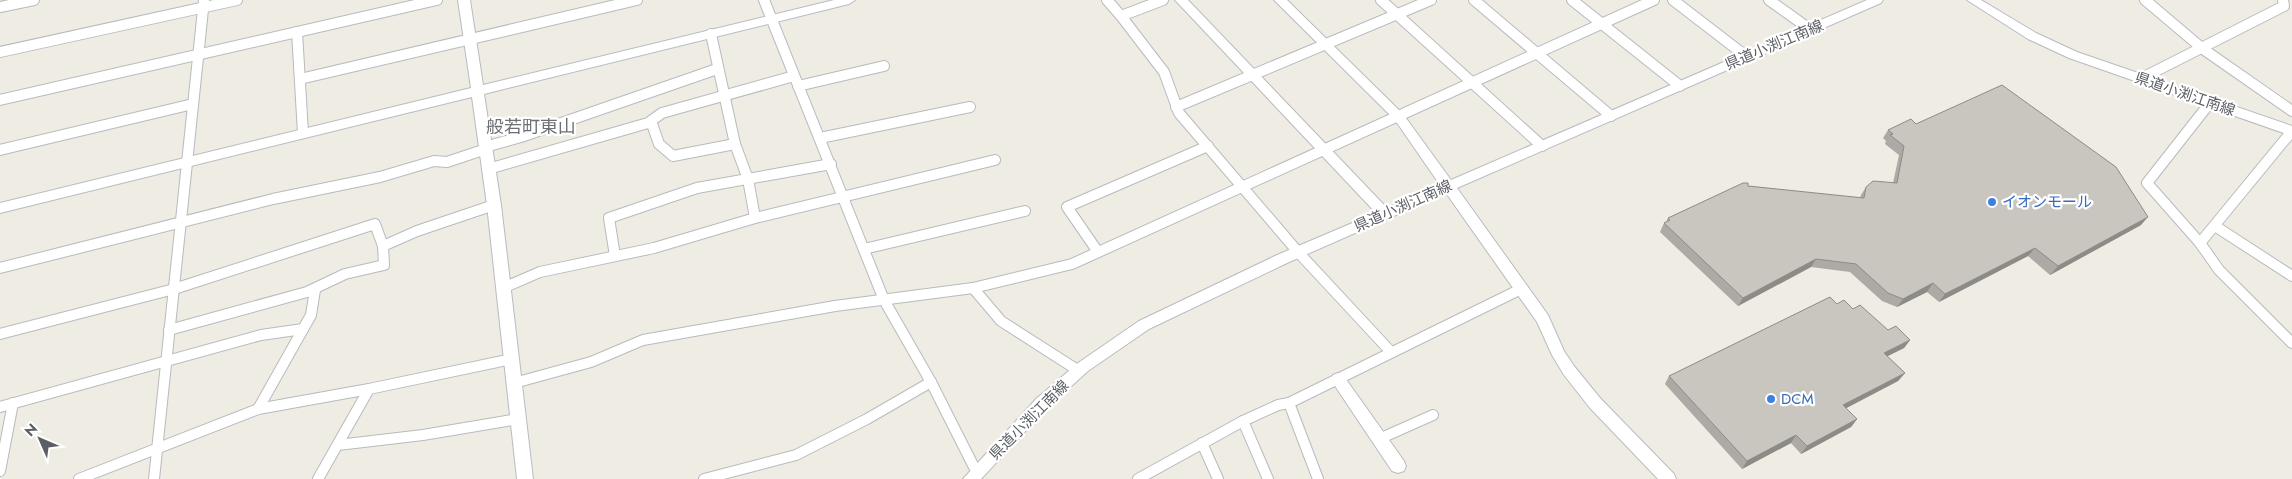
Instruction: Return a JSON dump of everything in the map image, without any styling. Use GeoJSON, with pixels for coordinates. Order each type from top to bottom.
{"type":"FeatureCollection","features":[{"type":"Feature","properties":{"kind":"main road"},"geometry":{"type":"LineString","coordinates":[[1280,0],[1327,45]]}},
{"type":"Feature","properties":{"kind":"main road","name":"県道小渕江南線"},"geometry":{"type":"LineString","coordinates":[[976,477],[1040,404],[1079,371],[1144,325],[1204,294],[1298,252],[1811,30],[1872,1]]}},
{"type":"Feature","properties":{"kind":"street"},"geometry":{"type":"LineString","coordinates":[[0,7],[34,0]]}},
{"type":"Feature","properties":{"kind":"street"},"geometry":{"type":"LineString","coordinates":[[0,52],[204,4],[237,0]]}},
{"type":"Feature","properties":{"kind":"street"},"geometry":{"type":"LineString","coordinates":[[0,100],[437,0]]}},
{"type":"Feature","properties":{"kind":"street"},"geometry":{"type":"LineString","coordinates":[[464,0],[494,205],[525,479]]}},
{"type":"Feature","properties":{"kind":"street"},"geometry":{"type":"LineString","coordinates":[[300,80],[637,0]]}},
{"type":"Feature","properties":{"kind":"street"},"geometry":{"type":"LineString","coordinates":[[764,0],[884,300],[931,382],[976,477]]}},
{"type":"Feature","properties":{"kind":"street"},"geometry":{"type":"LineString","coordinates":[[0,208],[711,34],[830,2],[849,0]]}},
{"type":"Feature","properties":{"kind":"street"},"geometry":{"type":"LineString","coordinates":[[1107,0],[1164,72],[1176,108],[1298,252],[1391,352]]}},
{"type":"Feature","properties":{"kind":"street"},"geometry":{"type":"LineString","coordinates":[[1121,16],[1163,0]]}},
{"type":"Feature","properties":{"kind":"street"},"geometry":{"type":"LineString","coordinates":[[1181,0],[1386,215]]}},
{"type":"Feature","properties":{"kind":"street"},"geometry":{"type":"LineString","coordinates":[[1381,0],[1542,146]]}},
{"type":"Feature","properties":{"kind":"street"},"geometry":{"type":"LineString","coordinates":[[1176,108],[1431,0]]}},
{"type":"Feature","properties":{"kind":"street"},"geometry":{"type":"LineString","coordinates":[[1474,0],[1610,116]]}},
{"type":"Feature","properties":{"kind":"street"},"geometry":{"type":"LineString","coordinates":[[1572,0],[1680,86]]}},
{"type":"Feature","properties":{"kind":"street"},"geometry":{"type":"LineString","coordinates":[[514,383],[591,362],[643,340],[835,306],[973,288],[1072,264],[1654,0]]}},
{"type":"Feature","properties":{"kind":"street"},"geometry":{"type":"LineString","coordinates":[[1672,0],[1747,57]]}},
{"type":"Feature","properties":{"kind":"street"},"geometry":{"type":"LineString","coordinates":[[1769,0],[1811,30]]}},
{"type":"Feature","properties":{"kind":"street","name":"県道小渕江南線"},"geometry":{"type":"LineString","coordinates":[[1972,0],[2032,36],[2073,55],[2209,104],[2292,131]]}},
{"type":"Feature","properties":{"kind":"street"},"geometry":{"type":"LineString","coordinates":[[2145,0],[2203,49],[2292,111]]}},
{"type":"Feature","properties":{"kind":"street"},"geometry":{"type":"LineString","coordinates":[[2140,79],[2203,49],[2284,6],[2283,0]]}},
{"type":"Feature","properties":{"kind":"street"},"geometry":{"type":"LineString","coordinates":[[154,479],[204,4]]}},
{"type":"Feature","properties":{"kind":"street"},"geometry":{"type":"LineString","coordinates":[[297,32],[303,133]]}},
{"type":"Feature","properties":{"kind":"street"},"geometry":{"type":"LineString","coordinates":[[711,34],[717,69],[735,144],[748,179],[755,218]]}},
{"type":"Feature","properties":{"kind":"street"},"geometry":{"type":"LineString","coordinates":[[1327,45],[1399,116],[1543,320],[1559,355],[1592,397],[1668,479]]}},
{"type":"Feature","properties":{"kind":"street"},"geometry":{"type":"LineString","coordinates":[[798,86],[884,66]]}},
{"type":"Feature","properties":{"kind":"street"},"geometry":{"type":"LineString","coordinates":[[0,268],[273,199],[380,177],[434,161],[447,162],[717,69]]}},
{"type":"Feature","properties":{"kind":"street"},"geometry":{"type":"LineString","coordinates":[[488,169],[651,121],[662,113],[794,76]]}},
{"type":"Feature","properties":{"kind":"street"},"geometry":{"type":"LineString","coordinates":[[0,150],[193,104]]}},
{"type":"Feature","properties":{"kind":"street"},"geometry":{"type":"LineString","coordinates":[[2209,104],[2147,183],[2200,243],[2219,270],[2292,343]]}},
{"type":"Feature","properties":{"kind":"street"},"geometry":{"type":"LineString","coordinates":[[820,138],[970,107]]}},
{"type":"Feature","properties":{"kind":"street"},"geometry":{"type":"LineString","coordinates":[[651,121],[659,144],[673,156],[735,144]]}},
{"type":"Feature","properties":{"kind":"street"},"geometry":{"type":"LineString","coordinates":[[2200,243],[2292,131]]}},
{"type":"Feature","properties":{"kind":"street"},"geometry":{"type":"LineString","coordinates":[[1098,252],[1067,207],[1208,146]]}},
{"type":"Feature","properties":{"kind":"street"},"geometry":{"type":"LineString","coordinates":[[503,288],[540,272],[654,248],[755,218],[995,160]]}},
{"type":"Feature","properties":{"kind":"street"},"geometry":{"type":"LineString","coordinates":[[615,256],[609,218],[697,188],[831,164]]}},
{"type":"Feature","properties":{"kind":"street"},"geometry":{"type":"LineString","coordinates":[[383,246],[417,231],[494,205]]}},
{"type":"Feature","properties":{"kind":"street"},"geometry":{"type":"LineString","coordinates":[[864,249],[1025,211]]}},
{"type":"Feature","properties":{"kind":"street"},"geometry":{"type":"LineString","coordinates":[[0,334],[174,288],[375,224],[383,246],[384,265],[345,274],[315,290],[169,330]]}},
{"type":"Feature","properties":{"kind":"street"},"geometry":{"type":"LineString","coordinates":[[2215,226],[2292,276]]}},
{"type":"Feature","properties":{"kind":"street"},"geometry":{"type":"LineString","coordinates":[[973,288],[1001,322],[1079,371]]}},
{"type":"Feature","properties":{"kind":"street"},"geometry":{"type":"LineString","coordinates":[[1138,479],[1243,421],[1278,405],[1289,403],[1521,289]]}},
{"type":"Feature","properties":{"kind":"street"},"geometry":{"type":"LineString","coordinates":[[258,409],[311,315],[315,290]]}},
{"type":"Feature","properties":{"kind":"street"},"geometry":{"type":"LineString","coordinates":[[0,407],[260,335],[303,329]]}},
{"type":"Feature","properties":{"kind":"street"},"geometry":{"type":"LineString","coordinates":[[79,479],[258,409],[369,389],[512,359]]}},
{"type":"Feature","properties":{"kind":"street"},"geometry":{"type":"LineString","coordinates":[[1338,379],[1398,466]]}},
{"type":"Feature","properties":{"kind":"street"},"geometry":{"type":"LineString","coordinates":[[704,479],[796,455],[867,419],[931,382]]}},
{"type":"Feature","properties":{"kind":"street"},"geometry":{"type":"LineString","coordinates":[[318,479],[369,389]]}},
{"type":"Feature","properties":{"kind":"street"},"geometry":{"type":"LineString","coordinates":[[0,471],[13,403]]}},
{"type":"Feature","properties":{"kind":"street"},"geometry":{"type":"LineString","coordinates":[[1289,403],[1318,479]]}},
{"type":"Feature","properties":{"kind":"street"},"geometry":{"type":"LineString","coordinates":[[1379,439],[1433,414]]}},
{"type":"Feature","properties":{"kind":"street"},"geometry":{"type":"LineString","coordinates":[[338,445],[423,435],[518,419]]}},
{"type":"Feature","properties":{"kind":"street"},"geometry":{"type":"LineString","coordinates":[[1243,421],[1268,479]]}},
{"type":"Feature","properties":{"kind":"street"},"geometry":{"type":"LineString","coordinates":[[1202,443],[1218,479]]}},
{"type":"Feature","properties":{"kind":"building","name":"イオンモール"},"geometry":{"type":"Polygon","coordinates":[[[2002,85],[2116,167],[2148,217],[2058,266],[2035,248],[1945,294],[1933,283],[1903,299],[1888,293],[1856,264],[1816,259],[1743,298],[1664,223],[1670,220],[1668,218],[1743,183],[1748,183],[1748,186],[1864,198],[1866,187],[1873,181],[1897,183],[1904,146],[1890,135],[1893,134],[1888,130],[1911,119],[1916,124],[2002,85]]]}},
{"type":"Feature","properties":{"kind":"building","name":"DCM"},"geometry":{"type":"Polygon","coordinates":[[[1830,297],[1837,304],[1844,300],[1853,309],[1860,305],[1888,330],[1896,326],[1910,340],[1884,353],[1905,373],[1843,405],[1857,419],[1807,446],[1796,435],[1747,461],[1669,376],[1830,297]]]}},
{"type":"Feature","properties":{"kind":"place","name":"イオンモール"},"geometry":{"type":"Point","coordinates":[1992,202]}},
{"type":"Feature","properties":{"kind":"place","name":"DCM"},"geometry":{"type":"Point","coordinates":[1771,399]}},
{"type":"Feature","properties":{"kind":"district","name":"般若町東山"},"geometry":{"type":"Point","coordinates":[531,127]}}]}
